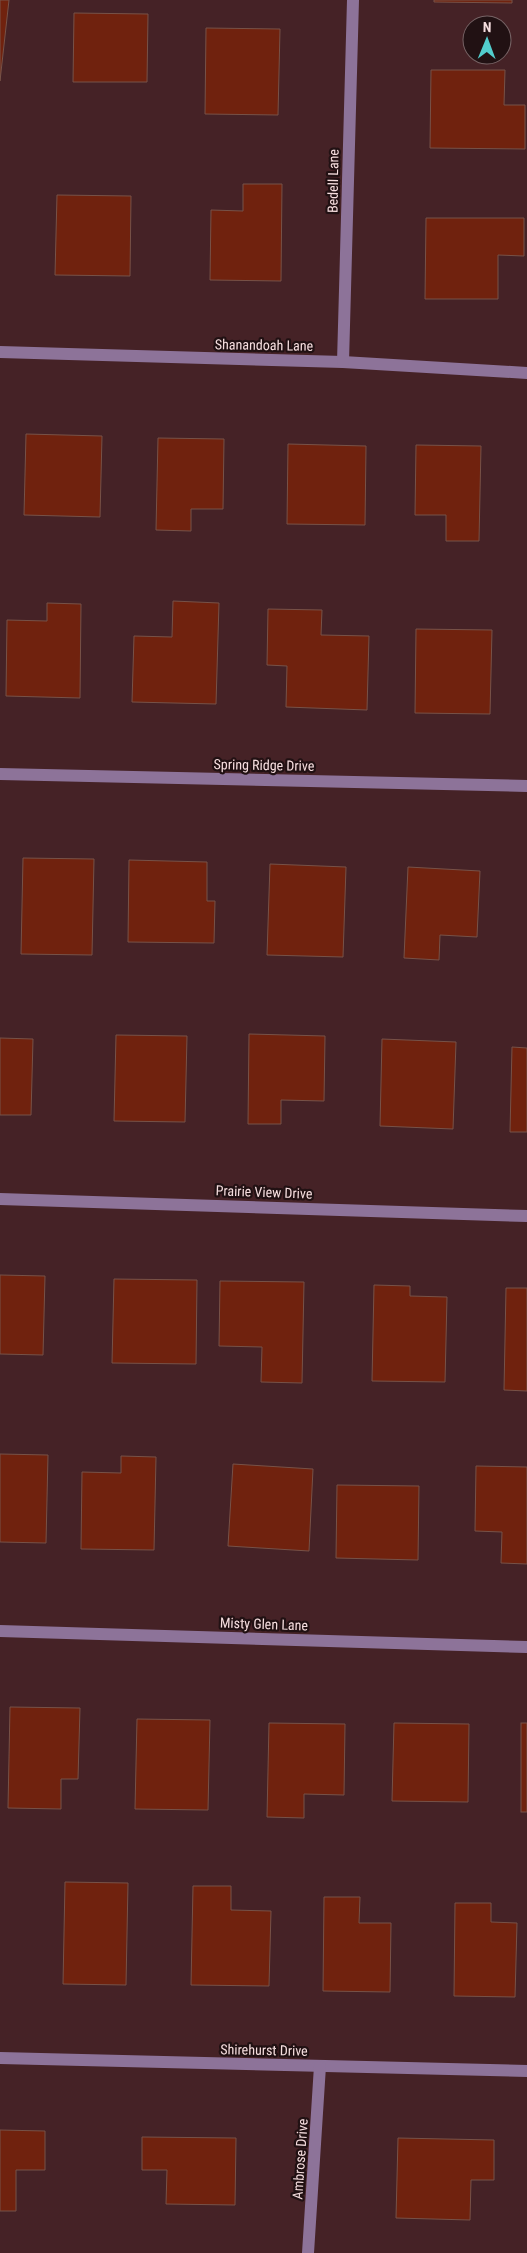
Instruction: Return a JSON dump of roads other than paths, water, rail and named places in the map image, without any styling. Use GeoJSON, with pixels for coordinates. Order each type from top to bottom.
{"type":"FeatureCollection","features":[{"type":"Feature","properties":{"kind":"street","name":"Bedell Lane"},"geometry":{"type":"LineString","coordinates":[[343,362],[352,0]]}},
{"type":"Feature","properties":{"kind":"street","name":"Shanandoah Lane"},"geometry":{"type":"LineString","coordinates":[[0,352],[343,362],[527,373]]}},
{"type":"Feature","properties":{"kind":"street","name":"Spring Ridge Drive"},"geometry":{"type":"LineString","coordinates":[[0,774],[527,786]]}},
{"type":"Feature","properties":{"kind":"street","name":"Prairie View Drive"},"geometry":{"type":"LineString","coordinates":[[0,1198],[527,1216]]}},
{"type":"Feature","properties":{"kind":"street","name":"Misty Glen Lane"},"geometry":{"type":"LineString","coordinates":[[0,1631],[527,1647]]}},
{"type":"Feature","properties":{"kind":"street","name":"Shirehurst Drive"},"geometry":{"type":"LineString","coordinates":[[0,2058],[527,2071]]}},
{"type":"Feature","properties":{"kind":"street","name":"Ambrose Drive"},"geometry":{"type":"LineString","coordinates":[[308,2253],[320,2066]]}}]}
